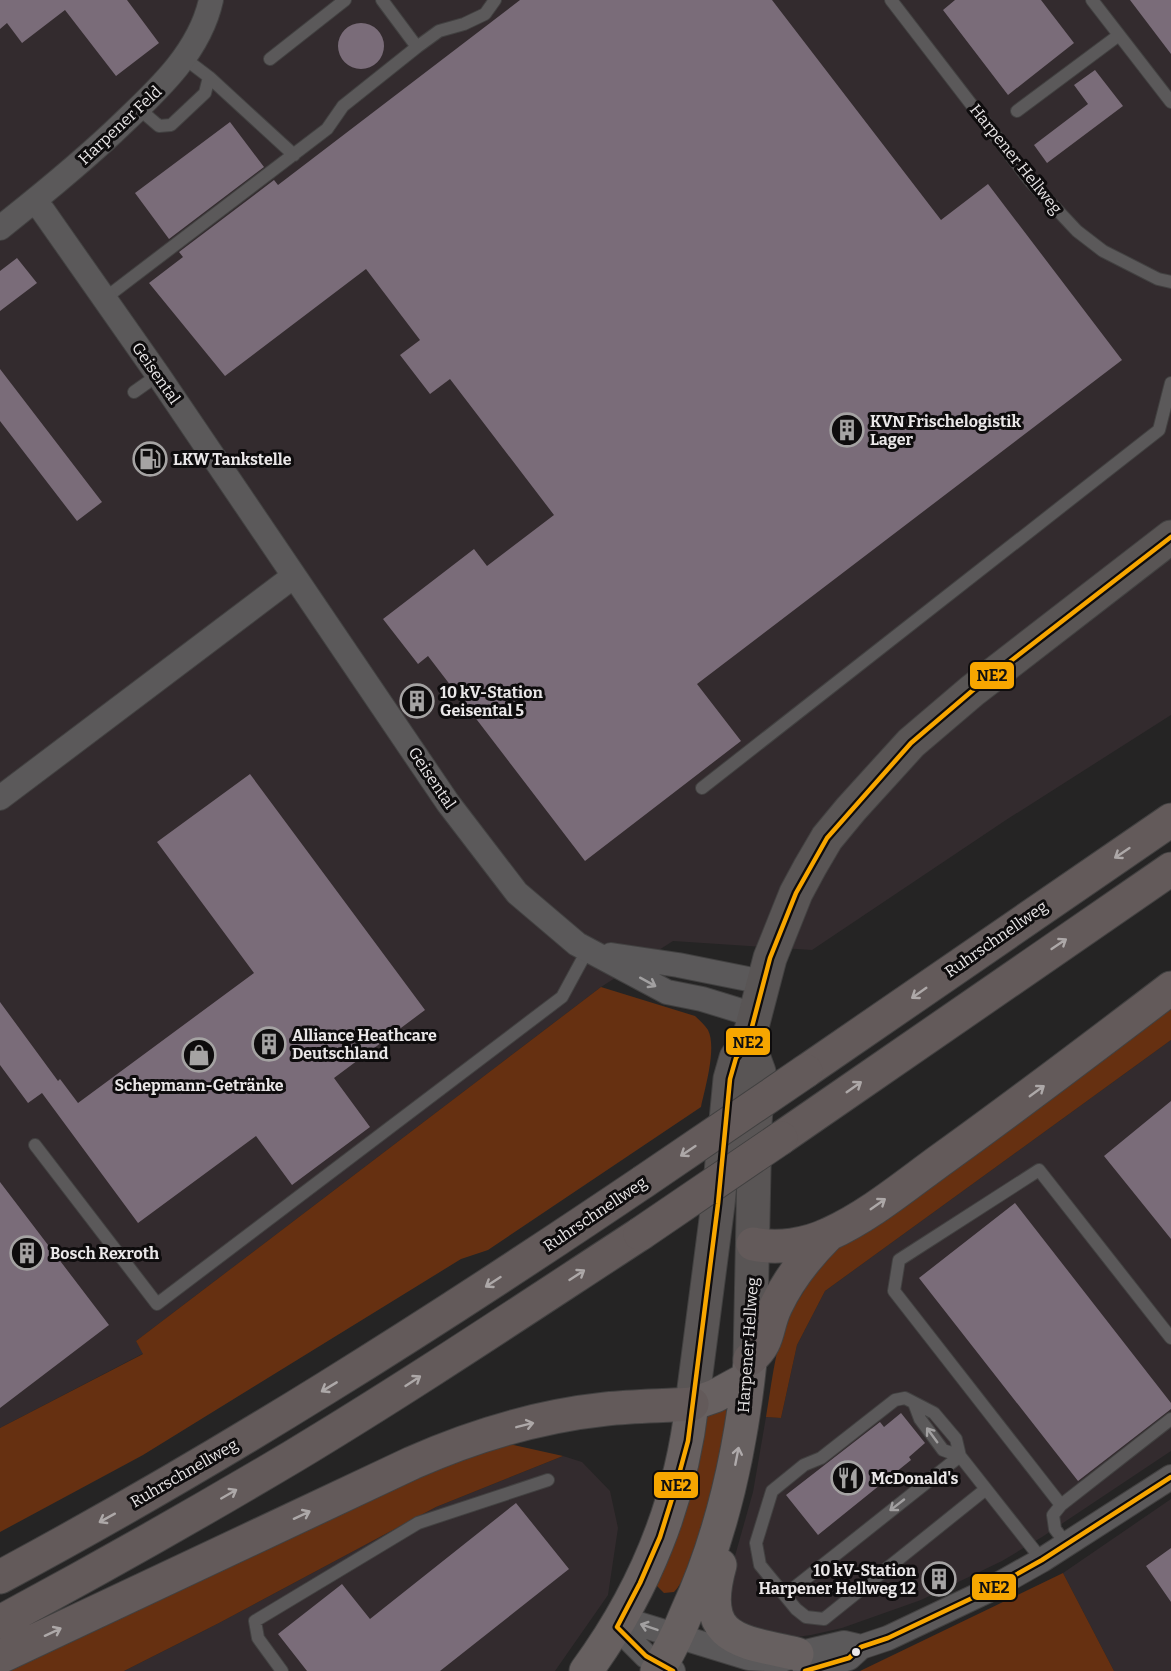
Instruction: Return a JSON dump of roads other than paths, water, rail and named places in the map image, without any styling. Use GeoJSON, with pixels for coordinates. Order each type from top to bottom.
{"type":"FeatureCollection","features":[{"type":"Feature","properties":{"kind":"highway","name":"Ruhrschnellweg"},"geometry":{"type":"LineString","coordinates":[[0,1577],[153,1492],[442,1315],[643,1182],[1171,820]]}},
{"type":"Feature","properties":{"kind":"highway"},"geometry":{"type":"LineString","coordinates":[[0,1622],[179,1524],[390,1396],[640,1234],[1171,869]]}},
{"type":"Feature","properties":{"kind":"highway"},"geometry":{"type":"LineString","coordinates":[[1108,911],[1171,875]]}},
{"type":"Feature","properties":{"kind":"highway"},"geometry":{"type":"LineString","coordinates":[[753,1244],[782,1246],[802,1243],[828,1234],[865,1213],[1042,1087],[1171,988]]}},
{"type":"Feature","properties":{"kind":"highway"},"geometry":{"type":"LineString","coordinates":[[749,1369],[762,1349],[775,1307],[793,1274],[828,1234]]}},
{"type":"Feature","properties":{"kind":"highway"},"geometry":{"type":"LineString","coordinates":[[0,1657],[412,1463],[468,1440],[557,1417],[595,1411],[692,1404]]}},
{"type":"Feature","properties":{"kind":"main road"},"geometry":{"type":"LineString","coordinates":[[586,1671],[619,1623],[644,1574],[661,1534],[682,1467],[688,1440],[718,1204],[730,1079],[736,1058],[751,1028],[763,982],[785,920],[810,867],[828,838],[874,782],[911,743],[972,691],[1171,537]]}},
{"type":"Feature","properties":{"kind":"main road","name":"Harpener Hellweg"},"geometry":{"type":"LineString","coordinates":[[663,1669],[697,1590],[724,1513],[738,1453],[749,1369],[755,1123],[759,1072],[751,1028]]}},
{"type":"Feature","properties":{"kind":"main road"},"geometry":{"type":"LineString","coordinates":[[718,1204],[734,1231],[753,1244]]}},
{"type":"Feature","properties":{"kind":"main road"},"geometry":{"type":"LineString","coordinates":[[692,1404],[716,1396],[749,1369]]}},
{"type":"Feature","properties":{"kind":"main road"},"geometry":{"type":"LineString","coordinates":[[724,1513],[731,1528],[714,1587],[715,1608],[719,1621],[733,1638],[801,1663]]}},
{"type":"Feature","properties":{"kind":"street","name":"Harpener Feld"},"geometry":{"type":"LineString","coordinates":[[0,228],[98,147],[164,85],[193,46],[212,0]]}},
{"type":"Feature","properties":{"kind":"street","name":"Geisental"},"geometry":{"type":"LineString","coordinates":[[34,202],[43,211],[158,375],[479,845],[517,893],[577,944],[667,992],[702,999],[751,1028]]}},
{"type":"Feature","properties":{"kind":"street"},"geometry":{"type":"LineString","coordinates":[[0,798],[294,576]]}},
{"type":"Feature","properties":{"kind":"street","name":"Geisental"},"geometry":{"type":"LineString","coordinates":[[592,951],[763,982]]}},
{"type":"Feature","properties":{"kind":"street"},"geometry":{"type":"LineString","coordinates":[[619,1623],[749,1658],[801,1663],[844,1643],[861,1647],[941,1613],[1042,1560],[1171,1477]]}},
{"type":"Feature","properties":{"kind":"street"},"geometry":{"type":"LineString","coordinates":[[619,1623],[646,1656],[663,1669]]}},
{"type":"Feature","properties":{"kind":"lane"},"geometry":{"type":"LineString","coordinates":[[270,59],[345,0]]}},
{"type":"Feature","properties":{"kind":"lane"},"geometry":{"type":"LineString","coordinates":[[382,0],[417,47]]}},
{"type":"Feature","properties":{"kind":"lane"},"geometry":{"type":"LineString","coordinates":[[104,299],[327,129],[343,106],[417,47],[439,31],[464,24],[485,14],[495,0]]}},
{"type":"Feature","properties":{"kind":"lane","name":"Harpener Hellweg"},"geometry":{"type":"LineString","coordinates":[[891,0],[1031,182],[1077,231],[1103,251],[1158,279],[1171,282]]}},
{"type":"Feature","properties":{"kind":"lane"},"geometry":{"type":"LineString","coordinates":[[1092,0],[1171,102]]}},
{"type":"Feature","properties":{"kind":"lane"},"geometry":{"type":"LineString","coordinates":[[1017,111],[1119,34]]}},
{"type":"Feature","properties":{"kind":"lane"},"geometry":{"type":"LineString","coordinates":[[184,58],[209,77],[294,154]]}},
{"type":"Feature","properties":{"kind":"lane"},"geometry":{"type":"LineString","coordinates":[[138,108],[159,126],[171,125],[205,93],[209,77]]}},
{"type":"Feature","properties":{"kind":"lane"},"geometry":{"type":"LineString","coordinates":[[134,392],[158,375]]}},
{"type":"Feature","properties":{"kind":"lane"},"geometry":{"type":"LineString","coordinates":[[702,788],[1159,430],[1171,383]]}},
{"type":"Feature","properties":{"kind":"lane"},"geometry":{"type":"LineString","coordinates":[[35,1145],[157,1304],[562,997],[592,951]]}},
{"type":"Feature","properties":{"kind":"lane"},"geometry":{"type":"LineString","coordinates":[[1061,1505],[894,1291],[899,1260],[1039,1170],[1171,1338]]}},
{"type":"Feature","properties":{"kind":"lane"},"geometry":{"type":"LineString","coordinates":[[986,1489],[824,1619],[806,1617],[796,1609],[760,1565],[756,1543],[772,1491],[804,1465],[821,1458],[895,1400],[905,1398],[934,1413],[956,1439],[960,1456],[1042,1560]]}},
{"type":"Feature","properties":{"kind":"lane"},"geometry":{"type":"LineString","coordinates":[[1067,1545],[1055,1529],[1053,1515],[1061,1505],[1171,1419]]}},
{"type":"Feature","properties":{"kind":"lane"},"geometry":{"type":"LineString","coordinates":[[785,1596],[857,1536],[960,1456]]}},
{"type":"Feature","properties":{"kind":"lane"},"geometry":{"type":"LineString","coordinates":[[282,1671],[258,1638],[255,1621],[418,1523],[548,1480]]}},
{"type":"Feature","properties":{"kind":"place","name":"KVN Frischelogistik Lager"},"geometry":{"type":"Point","coordinates":[847,430]}},
{"type":"Feature","properties":{"kind":"place","name":"LKW Tankstelle"},"geometry":{"type":"Point","coordinates":[150,459]}},
{"type":"Feature","properties":{"kind":"place","name":"10 kV-Station Geisental 5"},"geometry":{"type":"Point","coordinates":[417,701]}},
{"type":"Feature","properties":{"kind":"place","name":"Alliance Heathcare Deutschland"},"geometry":{"type":"Point","coordinates":[269,1044]}},
{"type":"Feature","properties":{"kind":"place","name":"Schepmann-Getränke"},"geometry":{"type":"Point","coordinates":[199,1055]}},
{"type":"Feature","properties":{"kind":"place","name":"Bosch Rexroth"},"geometry":{"type":"Point","coordinates":[27,1253]}},
{"type":"Feature","properties":{"kind":"place","name":"McDonald's"},"geometry":{"type":"Point","coordinates":[848,1478]}},
{"type":"Feature","properties":{"kind":"place","name":"10 kV-Station Harpener Hellweg 12"},"geometry":{"type":"Point","coordinates":[939,1579]}}]}
